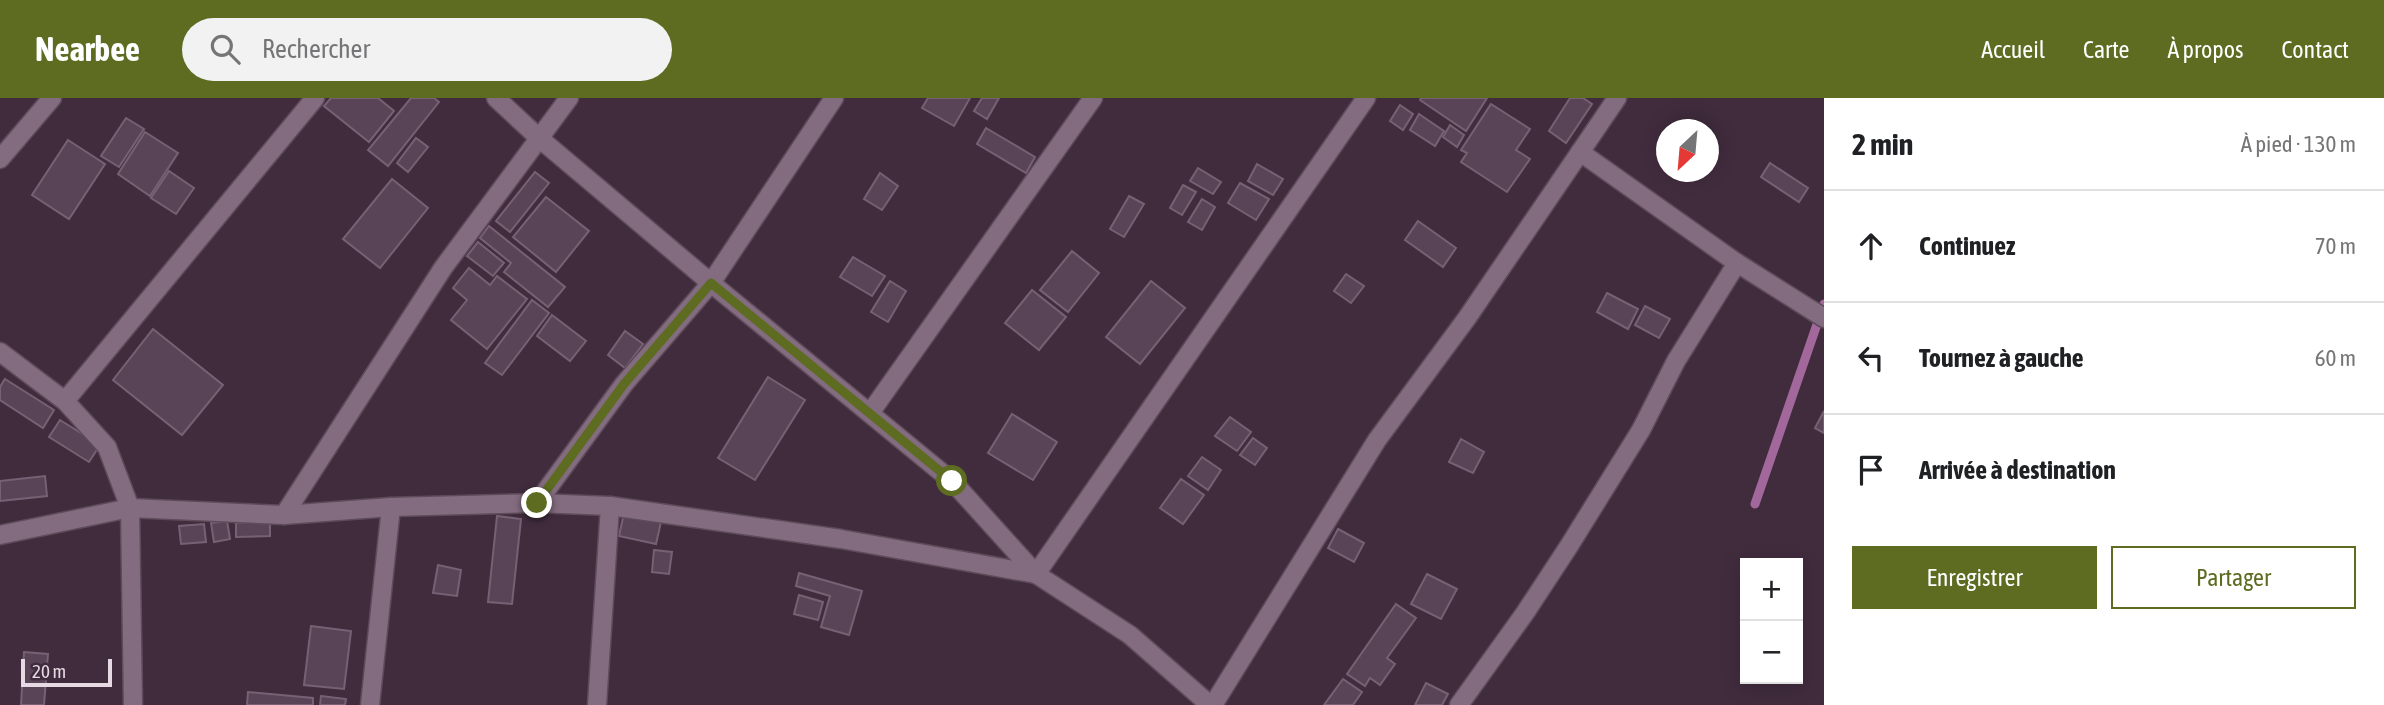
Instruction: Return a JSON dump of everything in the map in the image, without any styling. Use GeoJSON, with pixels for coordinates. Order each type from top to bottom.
{"type":"FeatureCollection","features":[{"type":"Feature","properties":{"kind":"street"},"geometry":{"type":"LineString","coordinates":[[0,159],[52,98]]}},
{"type":"Feature","properties":{"kind":"street"},"geometry":{"type":"LineString","coordinates":[[65,401],[315,98]]}},
{"type":"Feature","properties":{"kind":"street"},"geometry":{"type":"LineString","coordinates":[[496,98],[539,138],[711,283],[952,481],[1037,574],[1130,635],[1211,705],[1377,440],[1467,318],[1617,98]]}},
{"type":"Feature","properties":{"kind":"street"},"geometry":{"type":"LineString","coordinates":[[284,515],[443,268],[569,98]]}},
{"type":"Feature","properties":{"kind":"street"},"geometry":{"type":"LineString","coordinates":[[537,503],[624,384],[711,283],[834,98]]}},
{"type":"Feature","properties":{"kind":"street"},"geometry":{"type":"LineString","coordinates":[[870,413],[1093,98]]}},
{"type":"Feature","properties":{"kind":"street"},"geometry":{"type":"LineString","coordinates":[[1037,574],[1366,98]]}},
{"type":"Feature","properties":{"kind":"street"},"geometry":{"type":"LineString","coordinates":[[1580,152],[1737,263],[1824,318]]}},
{"type":"Feature","properties":{"kind":"street"},"geometry":{"type":"LineString","coordinates":[[1460,705],[1525,613],[1576,534],[1641,430],[1676,361],[1737,263]]}},
{"type":"Feature","properties":{"kind":"street"},"geometry":{"type":"LineString","coordinates":[[0,352],[65,401],[107,447],[130,508],[133,705]]}},
{"type":"Feature","properties":{"kind":"street"},"geometry":{"type":"LineString","coordinates":[[0,535],[130,508],[284,515],[391,507],[537,503],[610,506],[841,539],[1037,574]]}},
{"type":"Feature","properties":{"kind":"street"},"geometry":{"type":"LineString","coordinates":[[597,705],[610,506]]}},
{"type":"Feature","properties":{"kind":"street"},"geometry":{"type":"LineString","coordinates":[[370,705],[391,507]]}},
{"type":"Feature","properties":{"kind":"building"},"geometry":{"type":"Polygon","coordinates":[[[331,98],[378,98],[394,111],[369,142],[324,106],[331,98]]]}},
{"type":"Feature","properties":{"kind":"building"},"geometry":{"type":"Polygon","coordinates":[[[411,98],[434,98],[439,102],[388,166],[368,150],[411,98]]]}},
{"type":"Feature","properties":{"kind":"building"},"geometry":{"type":"Polygon","coordinates":[[[928,98],[970,98],[954,126],[922,108],[928,98]]]}},
{"type":"Feature","properties":{"kind":"building"},"geometry":{"type":"Polygon","coordinates":[[[982,98],[999,98],[987,119],[974,111],[982,98]]]}},
{"type":"Feature","properties":{"kind":"building"},"geometry":{"type":"Polygon","coordinates":[[[1487,98],[1466,131],[1420,100],[1487,98]]]}},
{"type":"Feature","properties":{"kind":"building"},"geometry":{"type":"Polygon","coordinates":[[[1570,98],[1583,98],[1592,104],[1566,143],[1549,131],[1570,98]]]}},
{"type":"Feature","properties":{"kind":"building"},"geometry":{"type":"Polygon","coordinates":[[[1491,104],[1530,129],[1516,150],[1530,159],[1507,192],[1461,162],[1467,153],[1461,150],[1491,104]]]}},
{"type":"Feature","properties":{"kind":"building"},"geometry":{"type":"Polygon","coordinates":[[[1400,105],[1413,114],[1403,130],[1390,121],[1400,105]]]}},
{"type":"Feature","properties":{"kind":"building"},"geometry":{"type":"Polygon","coordinates":[[[1419,114],[1444,131],[1435,146],[1410,130],[1419,114]]]}},
{"type":"Feature","properties":{"kind":"building"},"geometry":{"type":"Polygon","coordinates":[[[126,118],[144,129],[119,167],[101,156],[126,118]]]}},
{"type":"Feature","properties":{"kind":"building"},"geometry":{"type":"Polygon","coordinates":[[[1450,125],[1464,135],[1457,147],[1443,137],[1450,125]]]}},
{"type":"Feature","properties":{"kind":"building"},"geometry":{"type":"Polygon","coordinates":[[[986,128],[1035,157],[1026,173],[977,144],[986,128]]]}},
{"type":"Feature","properties":{"kind":"building"},"geometry":{"type":"Polygon","coordinates":[[[145,132],[178,153],[150,196],[118,174],[145,132]]]}},
{"type":"Feature","properties":{"kind":"building"},"geometry":{"type":"Polygon","coordinates":[[[416,138],[428,147],[408,172],[397,163],[416,138]]]}},
{"type":"Feature","properties":{"kind":"building"},"geometry":{"type":"Polygon","coordinates":[[[68,140],[105,164],[69,219],[32,195],[68,140]]]}},
{"type":"Feature","properties":{"kind":"building"},"geometry":{"type":"Polygon","coordinates":[[[1770,163],[1808,188],[1799,202],[1761,177],[1770,163]]]}},
{"type":"Feature","properties":{"kind":"building"},"geometry":{"type":"Polygon","coordinates":[[[1257,164],[1283,179],[1273,195],[1248,181],[1257,164]]]}},
{"type":"Feature","properties":{"kind":"building"},"geometry":{"type":"Polygon","coordinates":[[[1198,168],[1221,182],[1213,194],[1190,181],[1198,168]]]}},
{"type":"Feature","properties":{"kind":"building"},"geometry":{"type":"Polygon","coordinates":[[[169,171],[194,188],[176,214],[151,198],[169,171]]]}},
{"type":"Feature","properties":{"kind":"building"},"geometry":{"type":"Polygon","coordinates":[[[535,172],[549,183],[510,232],[496,221],[535,172]]]}},
{"type":"Feature","properties":{"kind":"building"},"geometry":{"type":"Polygon","coordinates":[[[880,173],[898,186],[882,210],[864,199],[880,173]]]}},
{"type":"Feature","properties":{"kind":"building"},"geometry":{"type":"Polygon","coordinates":[[[392,179],[428,208],[380,268],[343,239],[392,179]]]}},
{"type":"Feature","properties":{"kind":"building"},"geometry":{"type":"Polygon","coordinates":[[[1240,183],[1269,199],[1256,220],[1228,203],[1240,183]]]}},
{"type":"Feature","properties":{"kind":"building"},"geometry":{"type":"Polygon","coordinates":[[[1183,185],[1196,192],[1182,215],[1170,208],[1183,185]]]}},
{"type":"Feature","properties":{"kind":"building"},"geometry":{"type":"Polygon","coordinates":[[[1129,196],[1144,204],[1124,237],[1110,229],[1129,196]]]}},
{"type":"Feature","properties":{"kind":"building"},"geometry":{"type":"Polygon","coordinates":[[[546,197],[589,231],[556,272],[513,237],[546,197]]]}},
{"type":"Feature","properties":{"kind":"building"},"geometry":{"type":"Polygon","coordinates":[[[1202,199],[1215,207],[1202,230],[1188,222],[1202,199]]]}},
{"type":"Feature","properties":{"kind":"building"},"geometry":{"type":"Polygon","coordinates":[[[1418,221],[1456,248],[1443,267],[1405,240],[1418,221]]]}},
{"type":"Feature","properties":{"kind":"building"},"geometry":{"type":"Polygon","coordinates":[[[489,226],[565,287],[548,307],[504,272],[511,263],[480,238],[489,226]]]}},
{"type":"Feature","properties":{"kind":"building"},"geometry":{"type":"Polygon","coordinates":[[[478,242],[504,263],[493,276],[467,256],[478,242]]]}},
{"type":"Feature","properties":{"kind":"building"},"geometry":{"type":"Polygon","coordinates":[[[1072,251],[1099,273],[1068,312],[1040,290],[1072,251]]]}},
{"type":"Feature","properties":{"kind":"building"},"geometry":{"type":"Polygon","coordinates":[[[853,257],[885,276],[872,296],[840,277],[853,257]]]}},
{"type":"Feature","properties":{"kind":"building"},"geometry":{"type":"Polygon","coordinates":[[[469,268],[490,285],[497,276],[527,299],[487,349],[451,320],[467,300],[453,288],[469,268]]]}},
{"type":"Feature","properties":{"kind":"building"},"geometry":{"type":"Polygon","coordinates":[[[1346,274],[1364,286],[1351,303],[1334,291],[1346,274]]]}},
{"type":"Feature","properties":{"kind":"building"},"geometry":{"type":"Polygon","coordinates":[[[890,281],[906,291],[888,322],[871,312],[890,281]]]}},
{"type":"Feature","properties":{"kind":"building"},"geometry":{"type":"Polygon","coordinates":[[[1151,281],[1185,308],[1140,364],[1106,337],[1151,281]]]}},
{"type":"Feature","properties":{"kind":"building"},"geometry":{"type":"Polygon","coordinates":[[[1032,290],[1066,317],[1039,350],[1005,323],[1032,290]]]}},
{"type":"Feature","properties":{"kind":"building"},"geometry":{"type":"Polygon","coordinates":[[[1607,293],[1638,309],[1628,329],[1597,312],[1607,293]]]}},
{"type":"Feature","properties":{"kind":"building"},"geometry":{"type":"Polygon","coordinates":[[[532,300],[549,313],[502,375],[485,363],[532,300]]]}},
{"type":"Feature","properties":{"kind":"building"},"geometry":{"type":"Polygon","coordinates":[[[1645,306],[1670,319],[1659,338],[1635,325],[1645,306]]]}},
{"type":"Feature","properties":{"kind":"building"},"geometry":{"type":"Polygon","coordinates":[[[552,315],[586,341],[570,361],[537,336],[552,315]]]}},
{"type":"Feature","properties":{"kind":"building"},"geometry":{"type":"Polygon","coordinates":[[[153,329],[223,385],[182,435],[113,380],[153,329]]]}},
{"type":"Feature","properties":{"kind":"building"},"geometry":{"type":"Polygon","coordinates":[[[625,331],[643,344],[625,368],[608,355],[625,331]]]}},
{"type":"Feature","properties":{"kind":"building"},"geometry":{"type":"Polygon","coordinates":[[[768,377],[805,400],[755,480],[718,458],[768,377]]]}},
{"type":"Feature","properties":{"kind":"building"},"geometry":{"type":"Polygon","coordinates":[[[5,379],[54,410],[43,428],[0,400],[0,387],[5,379]]]}},
{"type":"Feature","properties":{"kind":"building"},"geometry":{"type":"Polygon","coordinates":[[[1824,411],[1824,433],[1815,428],[1824,411]]]}},
{"type":"Feature","properties":{"kind":"building"},"geometry":{"type":"Polygon","coordinates":[[[1012,414],[1057,442],[1033,480],[988,453],[1012,414]]]}},
{"type":"Feature","properties":{"kind":"building"},"geometry":{"type":"Polygon","coordinates":[[[1230,417],[1251,432],[1237,451],[1215,436],[1230,417]]]}},
{"type":"Feature","properties":{"kind":"building"},"geometry":{"type":"Polygon","coordinates":[[[60,420],[100,445],[89,462],[49,437],[60,420]]]}},
{"type":"Feature","properties":{"kind":"building"},"geometry":{"type":"Polygon","coordinates":[[[1253,438],[1267,448],[1255,465],[1240,455],[1253,438]]]}},
{"type":"Feature","properties":{"kind":"building"},"geometry":{"type":"Polygon","coordinates":[[[1461,439],[1484,452],[1473,473],[1449,462],[1461,439]]]}},
{"type":"Feature","properties":{"kind":"building"},"geometry":{"type":"Polygon","coordinates":[[[1202,457],[1221,470],[1208,490],[1188,476],[1202,457]]]}},
{"type":"Feature","properties":{"kind":"building"},"geometry":{"type":"Polygon","coordinates":[[[45,476],[47,496],[0,501],[0,481],[45,476]]]}},
{"type":"Feature","properties":{"kind":"building"},"geometry":{"type":"Polygon","coordinates":[[[1181,479],[1204,495],[1183,524],[1160,508],[1181,479]]]}},
{"type":"Feature","properties":{"kind":"building"},"geometry":{"type":"Polygon","coordinates":[[[624,513],[661,522],[656,544],[619,536],[624,513]]]}},
{"type":"Feature","properties":{"kind":"building"},"geometry":{"type":"Polygon","coordinates":[[[497,516],[521,519],[512,604],[488,602],[497,516]]]}},
{"type":"Feature","properties":{"kind":"building"},"geometry":{"type":"Polygon","coordinates":[[[227,521],[230,539],[214,542],[211,523],[227,521]]]}},
{"type":"Feature","properties":{"kind":"building"},"geometry":{"type":"Polygon","coordinates":[[[270,521],[270,536],[236,537],[236,523],[270,521]]]}},
{"type":"Feature","properties":{"kind":"building"},"geometry":{"type":"Polygon","coordinates":[[[204,524],[206,542],[181,544],[179,526],[204,524]]]}},
{"type":"Feature","properties":{"kind":"building"},"geometry":{"type":"Polygon","coordinates":[[[1338,529],[1364,543],[1354,562],[1328,548],[1338,529]]]}},
{"type":"Feature","properties":{"kind":"building"},"geometry":{"type":"Polygon","coordinates":[[[654,550],[672,552],[669,574],[652,572],[654,550]]]}},
{"type":"Feature","properties":{"kind":"building"},"geometry":{"type":"Polygon","coordinates":[[[438,565],[461,570],[457,596],[433,593],[438,565]]]}},
{"type":"Feature","properties":{"kind":"building"},"geometry":{"type":"Polygon","coordinates":[[[799,573],[862,591],[849,635],[821,627],[830,596],[796,586],[799,573]]]}},
{"type":"Feature","properties":{"kind":"building"},"geometry":{"type":"Polygon","coordinates":[[[1427,574],[1457,589],[1441,619],[1411,604],[1427,574]]]}},
{"type":"Feature","properties":{"kind":"building"},"geometry":{"type":"Polygon","coordinates":[[[799,595],[823,602],[818,620],[794,614],[799,595]]]}},
{"type":"Feature","properties":{"kind":"building"},"geometry":{"type":"Polygon","coordinates":[[[1396,604],[1416,618],[1387,658],[1395,664],[1380,685],[1370,678],[1365,686],[1347,674],[1396,604]]]}},
{"type":"Feature","properties":{"kind":"building"},"geometry":{"type":"Polygon","coordinates":[[[311,626],[351,631],[344,689],[304,685],[311,626]]]}},
{"type":"Feature","properties":{"kind":"building"},"geometry":{"type":"Polygon","coordinates":[[[24,652],[48,654],[44,705],[21,705],[24,652]]]}},
{"type":"Feature","properties":{"kind":"building"},"geometry":{"type":"Polygon","coordinates":[[[1343,679],[1362,692],[1353,705],[1324,705],[1343,679]]]}},
{"type":"Feature","properties":{"kind":"building"},"geometry":{"type":"Polygon","coordinates":[[[1426,683],[1448,694],[1442,705],[1415,705],[1426,683]]]}},
{"type":"Feature","properties":{"kind":"building"},"geometry":{"type":"Polygon","coordinates":[[[248,692],[313,698],[313,705],[247,705],[248,692]]]}},
{"type":"Feature","properties":{"kind":"building"},"geometry":{"type":"Polygon","coordinates":[[[321,696],[346,699],[345,705],[320,705],[321,696]]]}},
{"type":"Feature","properties":{"kind":"waterway"},"geometry":{"type":"LineString","coordinates":[[1755,504],[1824,304]]}},
{"type":"Feature","properties":{"kind":"route"},"geometry":{"type":"LineString","coordinates":[[537,503],[624,384],[711,283],[952,481]]}}]}
